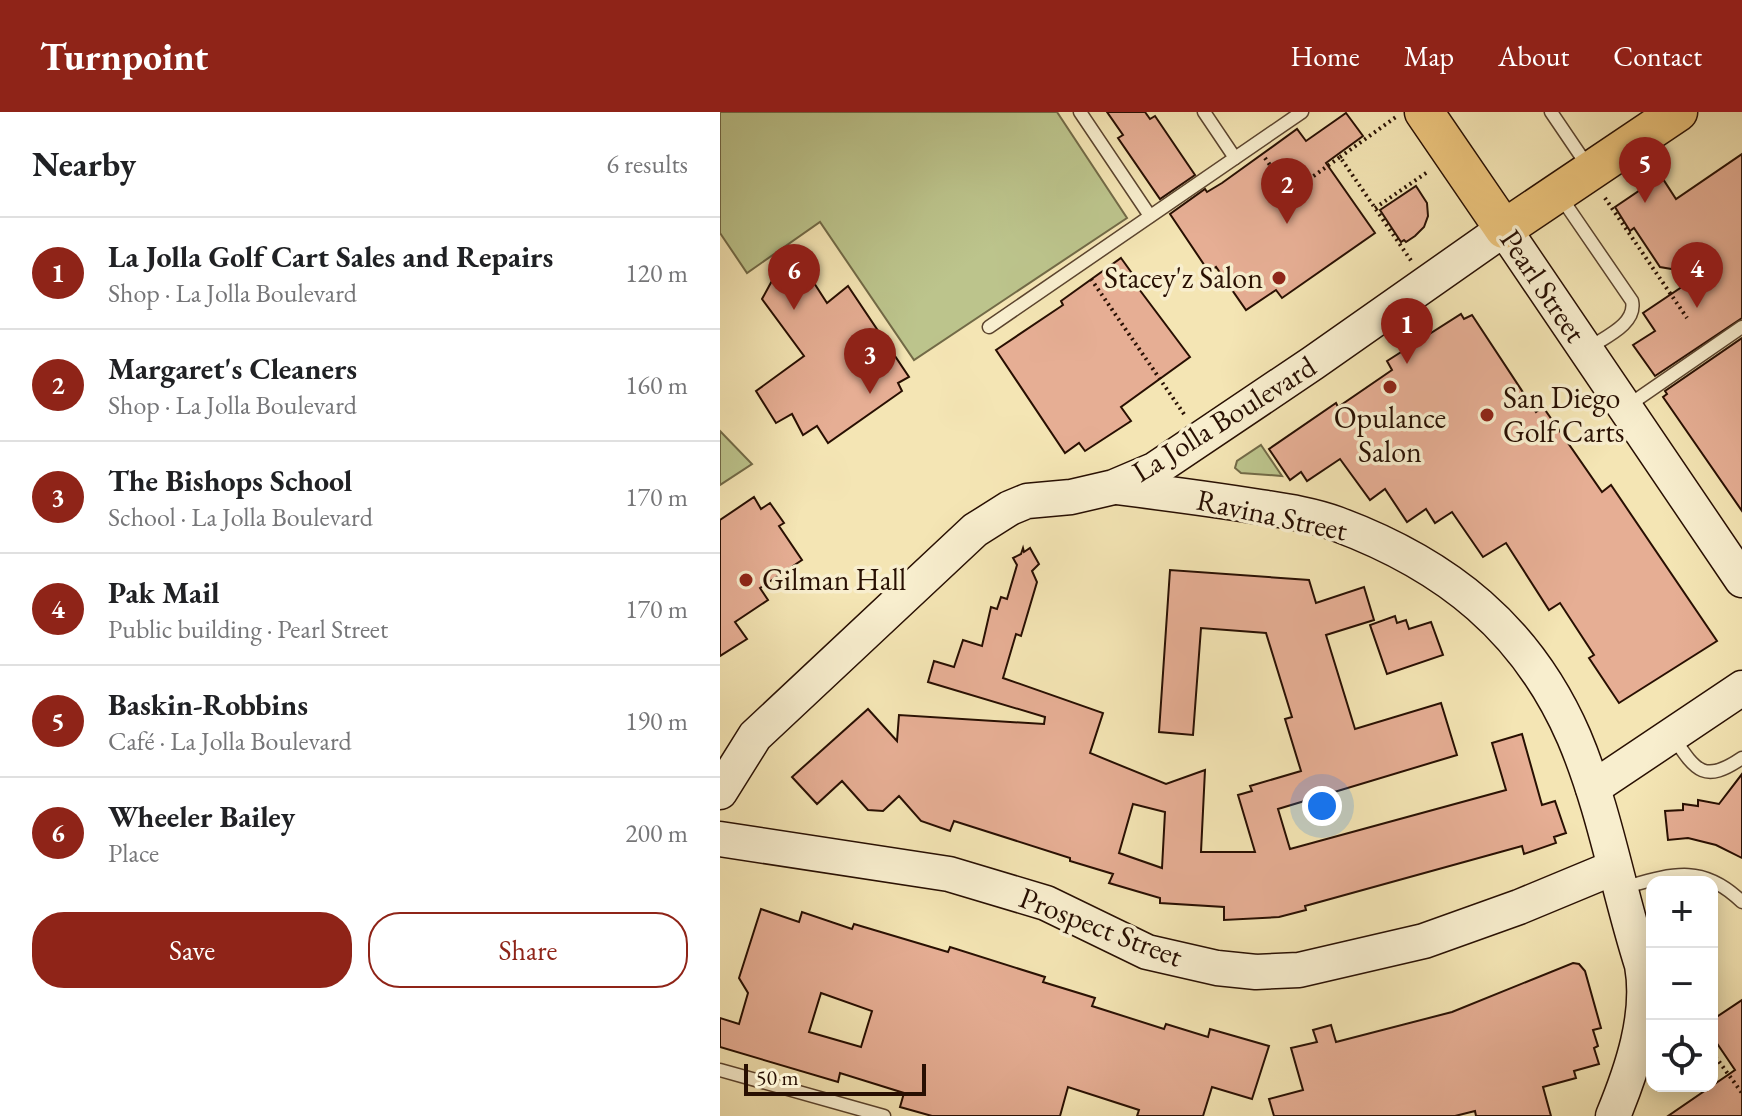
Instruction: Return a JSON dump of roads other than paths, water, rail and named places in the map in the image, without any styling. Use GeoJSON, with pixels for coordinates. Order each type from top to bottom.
{"type":"FeatureCollection","features":[{"type":"Feature","properties":{"kind":"main road","name":"La Jolla Boulevard"},"geometry":{"type":"LineString","coordinates":[[1504,229],[1668,115]]}},
{"type":"Feature","properties":{"kind":"main road","name":"Pearl Street"},"geometry":{"type":"LineString","coordinates":[[1432,125],[1504,229]]}},
{"type":"Feature","properties":{"kind":"street","name":"La Jolla Boulevard"},"geometry":{"type":"LineString","coordinates":[[720,792],[755,736],[975,530],[1027,501],[1071,497],[1114,487],[1154,470],[1504,229]]}},
{"type":"Feature","properties":{"kind":"street","name":"Pearl Street"},"geometry":{"type":"LineString","coordinates":[[1504,229],[1742,580]]}},
{"type":"Feature","properties":{"kind":"street","name":"Ravina Street"},"geometry":{"type":"LineString","coordinates":[[1114,487],[1235,503],[1336,523],[1432,571],[1465,592],[1517,641],[1560,709],[1593,788],[1642,965],[1646,995],[1630,1066],[1613,1116]]}},
{"type":"Feature","properties":{"kind":"street"},"geometry":{"type":"LineString","coordinates":[[1593,788],[1742,688]]}},
{"type":"Feature","properties":{"kind":"street","name":"Prospect Street"},"geometry":{"type":"LineString","coordinates":[[720,839],[949,874],[1046,903],[1147,952],[1217,968],[1256,972],[1299,970],[1424,941],[1519,907],[1616,878]]}},
{"type":"Feature","properties":{"kind":"lane"},"geometry":{"type":"LineString","coordinates":[[1080,112],[1150,216]]}},
{"type":"Feature","properties":{"kind":"lane"},"geometry":{"type":"LineString","coordinates":[[1204,112],[1235,158]]}},
{"type":"Feature","properties":{"kind":"lane"},"geometry":{"type":"LineString","coordinates":[[989,327],[1302,112]]}},
{"type":"Feature","properties":{"kind":"lane"},"geometry":{"type":"LineString","coordinates":[[1551,112],[1634,310],[1631,318],[1586,350]]}},
{"type":"Feature","properties":{"kind":"lane"},"geometry":{"type":"LineString","coordinates":[[1625,407],[1742,327]]}},
{"type":"Feature","properties":{"kind":"lane"},"geometry":{"type":"LineString","coordinates":[[1671,735],[1691,764],[1706,773],[1719,772],[1742,758]]}},
{"type":"Feature","properties":{"kind":"lane"},"geometry":{"type":"LineString","coordinates":[[1616,878],[1703,876],[1718,881],[1742,902]]}},
{"type":"Feature","properties":{"kind":"lane"},"geometry":{"type":"LineString","coordinates":[[720,1070],[884,1116]]}},
{"type":"Feature","properties":{"kind":"place","name":"Baskin-Robbins"},"geometry":{"type":"Point","coordinates":[1645,203]}},
{"type":"Feature","properties":{"kind":"place","name":"Margaret's Cleaners"},"geometry":{"type":"Point","coordinates":[1287,224]}},
{"type":"Feature","properties":{"kind":"place","name":"Stacey'z Salon"},"geometry":{"type":"Point","coordinates":[1279,278]}},
{"type":"Feature","properties":{"kind":"place","name":"Pak Mail"},"geometry":{"type":"Point","coordinates":[1697,308]}},
{"type":"Feature","properties":{"kind":"place","name":"Wheeler Bailey"},"geometry":{"type":"Point","coordinates":[794,310]}},
{"type":"Feature","properties":{"kind":"place","name":"La Jolla Golf Cart Sales and Repairs"},"geometry":{"type":"Point","coordinates":[1407,364]}},
{"type":"Feature","properties":{"kind":"place","name":"Opulance Salon"},"geometry":{"type":"Point","coordinates":[1390,387]}},
{"type":"Feature","properties":{"kind":"place","name":"The Bishops School"},"geometry":{"type":"Point","coordinates":[870,394]}},
{"type":"Feature","properties":{"kind":"place","name":"San Diego Golf Carts"},"geometry":{"type":"Point","coordinates":[1487,415]}},
{"type":"Feature","properties":{"kind":"place","name":"Gilman Hall"},"geometry":{"type":"Point","coordinates":[746,580]}}]}
